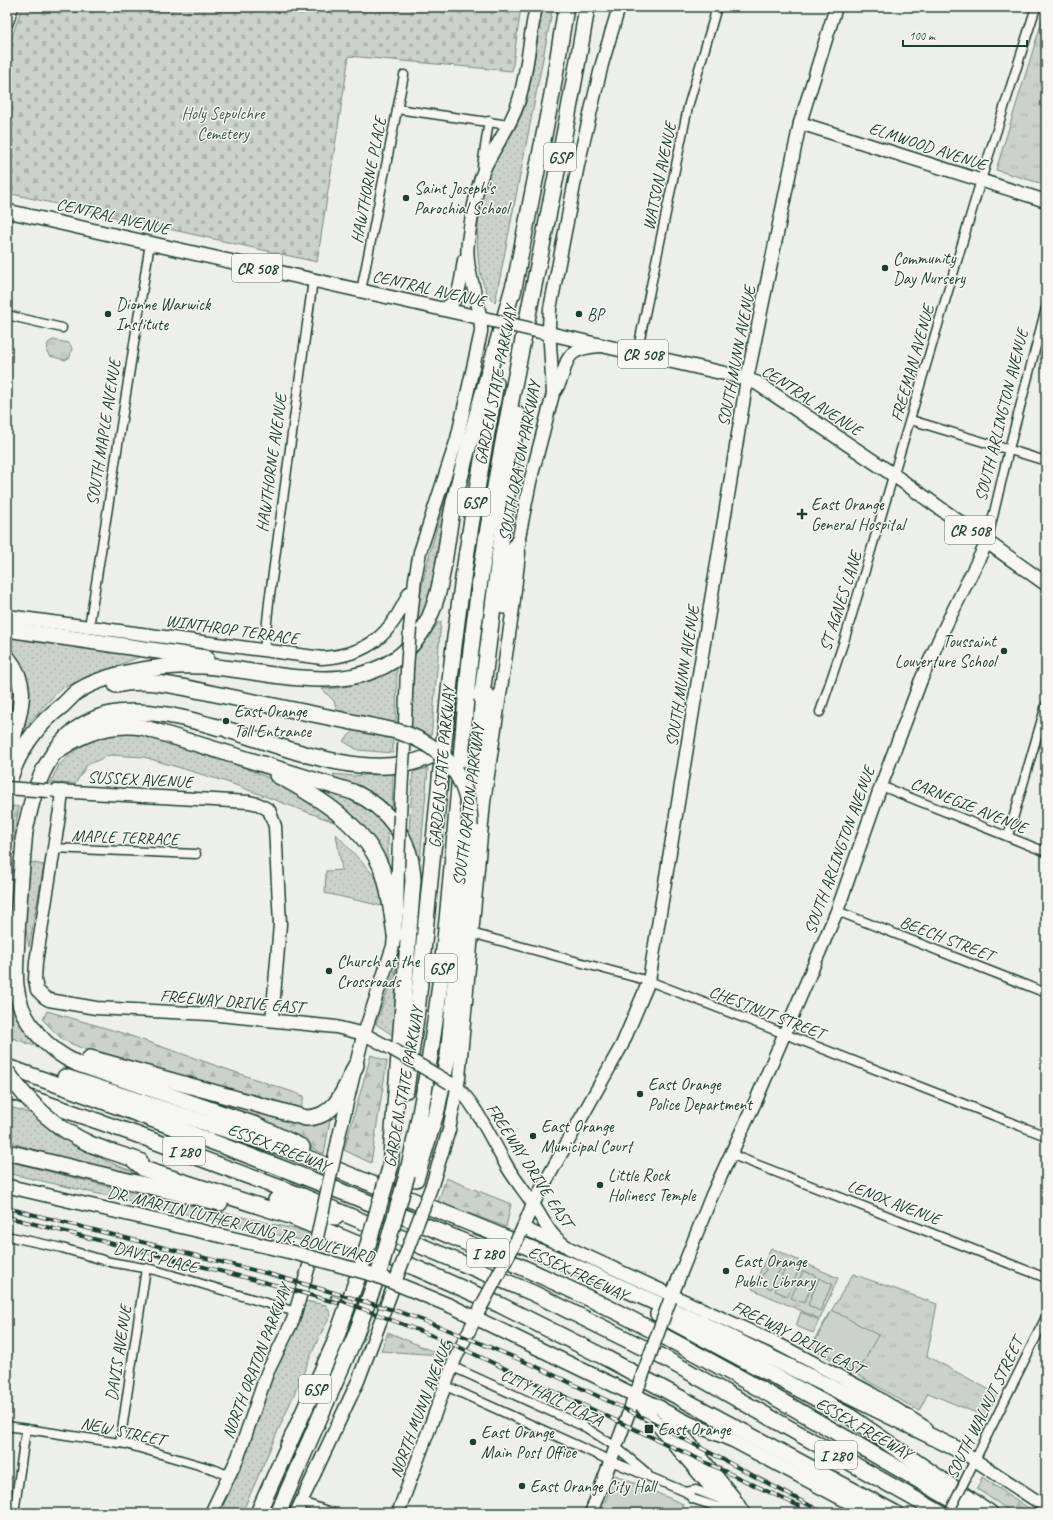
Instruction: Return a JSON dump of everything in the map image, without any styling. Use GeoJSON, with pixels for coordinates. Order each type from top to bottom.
{"type":"FeatureCollection","features":[{"type":"Feature","properties":{"kind":"highway","name":"GARDEN STATE PARKWAY"},"geometry":{"type":"LineString","coordinates":[[258,1513],[334,1344],[363,1262],[390,1168],[403,1105],[414,1032],[454,638],[468,534],[514,284],[552,94],[566,7]]}},
{"type":"Feature","properties":{"kind":"highway","name":"GARDEN STATE PARKWAY"},"geometry":{"type":"LineString","coordinates":[[412,1177],[433,1040],[479,580],[511,396],[576,74],[587,7]]}},
{"type":"Feature","properties":{"kind":"highway"},"geometry":{"type":"LineString","coordinates":[[8,784],[21,753],[39,725],[74,694],[94,684],[121,675],[149,669],[186,665],[240,670],[315,680],[350,677],[371,671],[387,664],[406,650],[421,633],[429,620],[436,600],[454,501],[514,284]]}},
{"type":"Feature","properties":{"kind":"highway"},"geometry":{"type":"LineString","coordinates":[[7,920],[25,830],[39,781],[54,753],[67,738],[85,724],[107,715],[123,711],[158,713],[224,729],[331,760],[361,766],[383,767],[412,762],[436,754],[454,740],[469,723],[478,707],[483,687],[530,306]]}},
{"type":"Feature","properties":{"kind":"highway"},"geometry":{"type":"LineString","coordinates":[[412,1177],[437,1110],[448,1056],[477,768],[512,554],[518,542]]}},
{"type":"Feature","properties":{"kind":"highway"},"geometry":{"type":"LineString","coordinates":[[7,629],[224,661],[240,670]]}},
{"type":"Feature","properties":{"kind":"highway"},"geometry":{"type":"LineString","coordinates":[[7,657],[19,678],[22,695],[20,713],[11,750],[8,784]]}},
{"type":"Feature","properties":{"kind":"highway"},"geometry":{"type":"LineString","coordinates":[[66,702],[76,700],[100,690],[135,682],[161,684],[396,731],[422,740],[445,757],[459,776],[468,800],[470,826]]}},
{"type":"Feature","properties":{"kind":"highway"},"geometry":{"type":"LineString","coordinates":[[54,753],[72,741],[93,732],[115,726],[149,729],[359,794],[374,803],[387,814],[403,837],[411,860],[412,886],[390,1168]]}},
{"type":"Feature","properties":{"kind":"highway"},"geometry":{"type":"LineString","coordinates":[[209,748],[262,768],[287,780],[326,804],[352,827],[374,853],[384,874],[395,935]]}},
{"type":"Feature","properties":{"kind":"highway"},"geometry":{"type":"LineString","coordinates":[[25,830],[18,911],[16,986],[23,1012],[37,1034],[59,1054],[85,1066],[265,1129],[367,1182]]}},
{"type":"Feature","properties":{"kind":"highway"},"geometry":{"type":"LineString","coordinates":[[16,959],[24,996],[39,1023],[53,1038],[64,1046],[98,1060],[306,1118],[320,1116],[332,1109],[340,1097],[356,1065]]}},
{"type":"Feature","properties":{"kind":"highway"},"geometry":{"type":"LineString","coordinates":[[7,1063],[67,1078],[267,1143],[494,1233],[590,1273],[719,1332],[959,1450]]}},
{"type":"Feature","properties":{"kind":"highway","name":"ESSEX FREEWAY"},"geometry":{"type":"LineString","coordinates":[[7,1067],[201,1137],[337,1190],[539,1275],[618,1313],[696,1354],[975,1513]]}},
{"type":"Feature","properties":{"kind":"highway"},"geometry":{"type":"LineString","coordinates":[[7,1072],[21,1091],[42,1112],[66,1131],[90,1144],[131,1158],[237,1188],[318,1215],[359,1219]]}},
{"type":"Feature","properties":{"kind":"highway","name":"I 280"},"geometry":{"type":"LineString","coordinates":[[7,1090],[156,1141],[359,1219],[510,1283],[613,1332],[685,1370],[940,1513]]}},
{"type":"Feature","properties":{"kind":"highway"},"geometry":{"type":"LineString","coordinates":[[7,1152],[278,1217],[332,1234]]}},
{"type":"Feature","properties":{"kind":"highway"},"geometry":{"type":"LineString","coordinates":[[131,1158],[144,1169],[156,1174],[271,1209],[463,1288],[557,1333],[895,1513]]}},
{"type":"Feature","properties":{"kind":"highway","name":"GSP"},"geometry":{"type":"LineString","coordinates":[[278,1513],[357,1333],[412,1177]]}},
{"type":"Feature","properties":{"kind":"highway"},"geometry":{"type":"LineString","coordinates":[[494,1233],[682,1326],[849,1416],[990,1513]]}},
{"type":"Feature","properties":{"kind":"main road"},"geometry":{"type":"LineString","coordinates":[[7,22],[12,7]]}},
{"type":"Feature","properties":{"kind":"main road"},"geometry":{"type":"LineString","coordinates":[[440,309],[449,307],[454,300],[468,243],[479,184],[486,164],[509,126],[521,96],[536,7]]}},
{"type":"Feature","properties":{"kind":"main road","name":"SOUTH ORATON PARKWAY"},"geometry":{"type":"LineString","coordinates":[[302,1502],[352,1394],[432,1185],[448,1134],[487,776],[513,608],[519,553],[518,542],[530,482],[553,394],[544,332],[578,165],[604,55],[619,7]]}},
{"type":"Feature","properties":{"kind":"main road","name":"SOUTH MUNN AVENUE"},"geometry":{"type":"LineString","coordinates":[[476,1318],[522,1230],[533,1204],[622,1045],[649,981],[747,379],[800,123],[836,7]]}},
{"type":"Feature","properties":{"kind":"main road","name":"ELMWOOD AVENUE"},"geometry":{"type":"LineString","coordinates":[[800,123],[1046,200]]}},
{"type":"Feature","properties":{"kind":"main road","name":"CENTRAL AVENUE"},"geometry":{"type":"LineString","coordinates":[[7,211],[747,379],[766,389],[895,476],[1046,584]]}},
{"type":"Feature","properties":{"kind":"main road"},"geometry":{"type":"LineString","coordinates":[[356,1065],[364,1034],[388,963],[395,935],[407,669],[414,579],[428,525],[457,439],[480,336],[481,318],[468,269],[468,243]]}},
{"type":"Feature","properties":{"kind":"main road"},"geometry":{"type":"LineString","coordinates":[[553,394],[560,384],[564,366],[571,354],[581,349],[603,346]]}},
{"type":"Feature","properties":{"kind":"main road","name":"SOUTH ARLINGTON AVENUE"},"geometry":{"type":"LineString","coordinates":[[591,1513],[671,1297],[706,1209],[784,1035],[837,911],[880,786],[921,680],[942,633],[988,542]]}},
{"type":"Feature","properties":{"kind":"main road","name":"WINTHROP TERRACE"},"geometry":{"type":"LineString","coordinates":[[7,616],[322,658],[343,655],[367,646],[383,635],[400,612],[414,579]]}},
{"type":"Feature","properties":{"kind":"main road","name":"SUSSEX AVENUE"},"geometry":{"type":"LineString","coordinates":[[8,784],[49,791],[249,802],[258,804],[269,810],[276,826],[280,924],[272,1020]]}},
{"type":"Feature","properties":{"kind":"main road"},"geometry":{"type":"LineString","coordinates":[[53,848],[62,791]]}},
{"type":"Feature","properties":{"kind":"main road","name":"FREEWAY DRIVE EAST"},"geometry":{"type":"LineString","coordinates":[[53,848],[36,962],[37,990],[41,995],[50,1000],[90,1008],[209,1014],[336,1027],[364,1034],[454,1085],[469,1101],[507,1166],[551,1234],[569,1248],[671,1297],[749,1330],[843,1378],[895,1408],[1046,1507]]}},
{"type":"Feature","properties":{"kind":"main road","name":"NORTH ORATON PARKWAY"},"geometry":{"type":"LineString","coordinates":[[211,1513],[229,1476],[266,1372],[296,1312],[316,1242],[356,1065]]}},
{"type":"Feature","properties":{"kind":"main road","name":"DR. MARTIN LUTHER KING JR. BOULEVARD"},"geometry":{"type":"LineString","coordinates":[[7,1186],[295,1252],[375,1275],[451,1306],[637,1390],[660,1408],[733,1497],[743,1513]]}},
{"type":"Feature","properties":{"kind":"main road"},"geometry":{"type":"LineString","coordinates":[[522,1230],[569,1248]]}},
{"type":"Feature","properties":{"kind":"main road","name":"NORTH MUNN AVENUE"},"geometry":{"type":"LineString","coordinates":[[398,1513],[453,1367],[476,1318]]}},
{"type":"Feature","properties":{"kind":"main road","name":"DR. MARTIN LUTHER KING JR. BOULEVARD"},"geometry":{"type":"LineString","coordinates":[[637,1390],[646,1412],[716,1493],[724,1501],[743,1513]]}},
{"type":"Feature","properties":{"kind":"main road"},"geometry":{"type":"LineString","coordinates":[[660,1408],[690,1423],[733,1441],[868,1513]]}},
{"type":"Feature","properties":{"kind":"main road"},"geometry":{"type":"LineString","coordinates":[[296,1513],[302,1502]]}},
{"type":"Feature","properties":{"kind":"street","name":"WATSON AVENUE"},"geometry":{"type":"LineString","coordinates":[[637,353],[688,108],[718,7]]}},
{"type":"Feature","properties":{"kind":"street","name":"FREEMAN AVENUE"},"geometry":{"type":"LineString","coordinates":[[895,476],[981,180],[1036,7]]}},
{"type":"Feature","properties":{"kind":"street","name":"HAWTHORNE PLACE"},"geometry":{"type":"LineString","coordinates":[[361,291],[404,75]]}},
{"type":"Feature","properties":{"kind":"street"},"geometry":{"type":"LineString","coordinates":[[398,109],[490,121],[509,126]]}},
{"type":"Feature","properties":{"kind":"street"},"geometry":{"type":"LineString","coordinates":[[479,184],[490,121]]}},
{"type":"Feature","properties":{"kind":"street","name":"SOUTH MAPLE AVENUE"},"geometry":{"type":"LineString","coordinates":[[89,627],[150,243]]}},
{"type":"Feature","properties":{"kind":"street","name":"HAWTHORNE AVENUE"},"geometry":{"type":"LineString","coordinates":[[264,651],[269,602],[313,280]]}},
{"type":"Feature","properties":{"kind":"street","name":"SOUTH ARLINGTON AVENUE"},"geometry":{"type":"LineString","coordinates":[[988,542],[1009,449],[1046,308]]}},
{"type":"Feature","properties":{"kind":"street"},"geometry":{"type":"LineString","coordinates":[[7,315],[62,328]]}},
{"type":"Feature","properties":{"kind":"street"},"geometry":{"type":"LineString","coordinates":[[911,420],[1046,461]]}},
{"type":"Feature","properties":{"kind":"street","name":"ST AGNES LANE"},"geometry":{"type":"LineString","coordinates":[[820,712],[845,638],[895,476]]}},
{"type":"Feature","properties":{"kind":"street"},"geometry":{"type":"LineString","coordinates":[[1008,836],[1046,705]]}},
{"type":"Feature","properties":{"kind":"street","name":"CARNEGIE AVENUE"},"geometry":{"type":"LineString","coordinates":[[880,786],[1046,852]]}},
{"type":"Feature","properties":{"kind":"street","name":"MAPLE TERRACE"},"geometry":{"type":"LineString","coordinates":[[53,848],[196,854]]}},
{"type":"Feature","properties":{"kind":"street","name":"BEECH STREET"},"geometry":{"type":"LineString","coordinates":[[837,911],[1046,993]]}},
{"type":"Feature","properties":{"kind":"street","name":"CHESTNUT STREET"},"geometry":{"type":"LineString","coordinates":[[471,933],[649,981],[784,1035],[1046,1136]]}},
{"type":"Feature","properties":{"kind":"street","name":"LENOX AVENUE"},"geometry":{"type":"LineString","coordinates":[[730,1154],[1046,1278]]}},
{"type":"Feature","properties":{"kind":"street","name":"DAVIS PLACE"},"geometry":{"type":"LineString","coordinates":[[7,1236],[62,1248],[110,1262],[146,1268],[296,1312]]}},
{"type":"Feature","properties":{"kind":"street","name":"DAVIS AVENUE"},"geometry":{"type":"LineString","coordinates":[[120,1443],[146,1268]]}},
{"type":"Feature","properties":{"kind":"street","name":"SOUTH WALNUT STREET"},"geometry":{"type":"LineString","coordinates":[[949,1513],[1046,1317]]}},
{"type":"Feature","properties":{"kind":"street","name":"CITY HALL PLAZA"},"geometry":{"type":"LineString","coordinates":[[453,1367],[585,1427],[616,1447],[652,1477]]}},
{"type":"Feature","properties":{"kind":"street","name":"CITY HALL PLAZA"},"geometry":{"type":"LineString","coordinates":[[446,1386],[610,1461],[686,1492],[693,1499],[738,1513]]}},
{"type":"Feature","properties":{"kind":"street","name":"NEW STREET"},"geometry":{"type":"LineString","coordinates":[[7,1426],[120,1443],[216,1470],[229,1476]]}},
{"type":"Feature","properties":{"kind":"street"},"geometry":{"type":"LineString","coordinates":[[14,1513],[26,1429]]}},
{"type":"Feature","properties":{"kind":"street","name":"CITY HALL PLAZA"},"geometry":{"type":"LineString","coordinates":[[686,1492],[696,1490],[724,1501]]}},
{"type":"Feature","properties":{"kind":"street"},"geometry":{"type":"LineString","coordinates":[[302,1502],[333,1513]]}},
{"type":"Feature","properties":{"kind":"green space","name":"Holy Sepulchre Cemetery"},"geometry":{"type":"Polygon","coordinates":[[[22,7],[521,7],[512,71],[349,56],[317,262],[7,193],[7,52],[22,7]]]}},
{"type":"Feature","properties":{"kind":"green space"},"geometry":{"type":"Polygon","coordinates":[[[543,7],[553,7],[495,303],[487,292],[481,277],[478,259],[481,202],[485,186],[494,163],[523,112],[529,90],[543,7]]]}},
{"type":"Feature","properties":{"kind":"green space"},"geometry":{"type":"Polygon","coordinates":[[[1046,8],[1046,185],[996,170],[1046,8]]]}},
{"type":"Feature","properties":{"kind":"green space"},"geometry":{"type":"Polygon","coordinates":[[[53,340],[69,343],[72,348],[70,357],[65,360],[50,356],[47,352],[48,343],[53,340]]]}},
{"type":"Feature","properties":{"kind":"green space"},"geometry":{"type":"Polygon","coordinates":[[[446,498],[449,501],[431,600],[416,632],[423,581],[446,498]]]}},
{"type":"Feature","properties":{"kind":"green space"},"geometry":{"type":"Polygon","coordinates":[[[441,621],[431,740],[411,730],[414,656],[441,621]]]}},
{"type":"Feature","properties":{"kind":"green space"},"geometry":{"type":"Polygon","coordinates":[[[7,635],[144,655],[60,689],[24,728],[28,699],[26,677],[20,665],[8,648],[7,635]]]}},
{"type":"Feature","properties":{"kind":"green space"},"geometry":{"type":"Polygon","coordinates":[[[397,664],[396,726],[338,715],[334,701],[322,689],[353,685],[378,675],[397,664]]]}},
{"type":"Feature","properties":{"kind":"green space"},"geometry":{"type":"Polygon","coordinates":[[[356,729],[393,735],[393,753],[358,750],[343,741],[356,729]]]}},
{"type":"Feature","properties":{"kind":"green space"},"geometry":{"type":"Polygon","coordinates":[[[114,732],[146,734],[223,759],[286,785],[342,825],[227,782],[144,757],[110,755],[87,765],[75,784],[50,783],[59,765],[86,741],[114,732]]]}},
{"type":"Feature","properties":{"kind":"green space"},"geometry":{"type":"Polygon","coordinates":[[[428,768],[420,860],[409,832],[413,772],[428,768]]]}},
{"type":"Feature","properties":{"kind":"green space"},"geometry":{"type":"Polygon","coordinates":[[[393,773],[392,815],[340,783],[333,774],[353,776],[393,773]]]}},
{"type":"Feature","properties":{"kind":"green space"},"geometry":{"type":"Polygon","coordinates":[[[316,788],[348,796],[372,810],[388,830],[388,865],[372,840],[316,788]]]}},
{"type":"Feature","properties":{"kind":"green space"},"geometry":{"type":"Polygon","coordinates":[[[12,806],[19,807],[7,872],[7,826],[12,806]]]}},
{"type":"Feature","properties":{"kind":"green space"},"geometry":{"type":"Polygon","coordinates":[[[336,834],[380,882],[382,906],[325,893],[326,871],[342,870],[336,834]]]}},
{"type":"Feature","properties":{"kind":"green space"},"geometry":{"type":"Polygon","coordinates":[[[29,862],[44,865],[29,947],[25,925],[29,862]]]}},
{"type":"Feature","properties":{"kind":"green space"},"geometry":{"type":"Polygon","coordinates":[[[396,967],[394,1036],[376,1024],[396,967]]]}},
{"type":"Feature","properties":{"kind":"green space"},"geometry":{"type":"Polygon","coordinates":[[[10,976],[43,1049],[7,1036],[7,992],[10,976]]]}},
{"type":"Feature","properties":{"kind":"green space"},"geometry":{"type":"Polygon","coordinates":[[[47,1011],[119,1032],[304,1096],[300,1112],[86,1050],[63,1040],[43,1020],[47,1011]]]}},
{"type":"Feature","properties":{"kind":"green space"},"geometry":{"type":"Polygon","coordinates":[[[371,1055],[387,1061],[371,1163],[344,1150],[371,1055]]]}},
{"type":"Feature","properties":{"kind":"green space"},"geometry":{"type":"Polygon","coordinates":[[[182,1092],[308,1125],[330,1120],[324,1154],[292,1138],[182,1092]]]}},
{"type":"Feature","properties":{"kind":"green space"},"geometry":{"type":"Polygon","coordinates":[[[7,1106],[33,1114],[56,1135],[109,1162],[167,1185],[56,1157],[7,1141],[7,1106]]]}},
{"type":"Feature","properties":{"kind":"green space"},"geometry":{"type":"Polygon","coordinates":[[[7,1161],[119,1189],[308,1232],[309,1242],[7,1173],[7,1161]]]}},
{"type":"Feature","properties":{"kind":"green space"},"geometry":{"type":"Polygon","coordinates":[[[446,1178],[511,1204],[506,1227],[438,1202],[446,1178]]]}},
{"type":"Feature","properties":{"kind":"green space"},"geometry":{"type":"Polygon","coordinates":[[[771,1248],[838,1278],[820,1319],[752,1289],[771,1248]]]}},
{"type":"Feature","properties":{"kind":"green space"},"geometry":{"type":"Polygon","coordinates":[[[771,1257],[783,1262],[771,1289],[759,1284],[771,1257]]]}},
{"type":"Feature","properties":{"kind":"green space"},"geometry":{"type":"Polygon","coordinates":[[[787,1264],[799,1269],[788,1296],[775,1291],[787,1264]]]}},
{"type":"Feature","properties":{"kind":"green space"},"geometry":{"type":"Polygon","coordinates":[[[803,1271],[816,1276],[804,1303],[791,1298],[803,1271]]]}},
{"type":"Feature","properties":{"kind":"green space"},"geometry":{"type":"Polygon","coordinates":[[[853,1274],[937,1304],[927,1356],[997,1394],[986,1417],[928,1393],[919,1411],[810,1347],[853,1274]]]}},
{"type":"Feature","properties":{"kind":"green space"},"geometry":{"type":"Polygon","coordinates":[[[819,1278],[832,1284],[820,1311],[808,1305],[819,1278]]]}},
{"type":"Feature","properties":{"kind":"green space"},"geometry":{"type":"Polygon","coordinates":[[[305,1301],[326,1305],[331,1315],[319,1337],[242,1513],[219,1513],[230,1492],[274,1367],[305,1301]]]}},
{"type":"Feature","properties":{"kind":"green space"},"geometry":{"type":"Polygon","coordinates":[[[832,1310],[878,1335],[859,1371],[812,1347],[832,1310]]]}},
{"type":"Feature","properties":{"kind":"green space"},"geometry":{"type":"Polygon","coordinates":[[[801,1312],[819,1320],[813,1333],[796,1326],[801,1312]]]}},
{"type":"Feature","properties":{"kind":"green space"},"geometry":{"type":"Polygon","coordinates":[[[388,1332],[441,1355],[381,1351],[388,1332]]]}},
{"type":"Feature","properties":{"kind":"green space"},"geometry":{"type":"Polygon","coordinates":[[[615,1475],[683,1504],[680,1513],[601,1513],[615,1475]]]}},
{"type":"Feature","properties":{"kind":"green space"},"geometry":{"type":"Polygon","coordinates":[[[982,1477],[1036,1513],[1013,1513],[977,1489],[982,1477]]]}},
{"type":"Feature","properties":{"kind":"railway"},"geometry":{"type":"LineString","coordinates":[[7,1208],[273,1275],[400,1312],[451,1331],[535,1366],[652,1422],[824,1513]]}},
{"type":"Feature","properties":{"kind":"railway"},"geometry":{"type":"LineString","coordinates":[[7,1217],[271,1284],[338,1303]]}},
{"type":"Feature","properties":{"kind":"railway"},"geometry":{"type":"LineString","coordinates":[[332,1297],[446,1341],[799,1506]]}},
{"type":"Feature","properties":{"kind":"place","name":"Saint Joseph's Parochial School"},"geometry":{"type":"Point","coordinates":[406,198]}},
{"type":"Feature","properties":{"kind":"place","name":"Community Day Nursery"},"geometry":{"type":"Point","coordinates":[885,268]}},
{"type":"Feature","properties":{"kind":"place","name":"Dionne Warwick Institute"},"geometry":{"type":"Point","coordinates":[108,314]}},
{"type":"Feature","properties":{"kind":"place","name":"BP"},"geometry":{"type":"Point","coordinates":[579,314]}},
{"type":"Feature","properties":{"kind":"place","name":"East Orange General Hospital"},"geometry":{"type":"Point","coordinates":[802,514]}},
{"type":"Feature","properties":{"kind":"place","name":"Toussaint Louverture School"},"geometry":{"type":"Point","coordinates":[1004,651]}},
{"type":"Feature","properties":{"kind":"place","name":"East Orange Toll Entrance"},"geometry":{"type":"Point","coordinates":[226,721]}},
{"type":"Feature","properties":{"kind":"place","name":"Church at the Crossroads"},"geometry":{"type":"Point","coordinates":[329,971]}},
{"type":"Feature","properties":{"kind":"place","name":"East Orange Police Department"},"geometry":{"type":"Point","coordinates":[640,1094]}},
{"type":"Feature","properties":{"kind":"place","name":"East Orange Municipal Court"},"geometry":{"type":"Point","coordinates":[533,1136]}},
{"type":"Feature","properties":{"kind":"place","name":"Little Rock Holiness Temple"},"geometry":{"type":"Point","coordinates":[600,1185]}},
{"type":"Feature","properties":{"kind":"place","name":"East Orange Public Library"},"geometry":{"type":"Point","coordinates":[726,1271]}},
{"type":"Feature","properties":{"kind":"place","name":"East Orange"},"geometry":{"type":"Point","coordinates":[649,1429]}},
{"type":"Feature","properties":{"kind":"place","name":"East Orange Main Post Office"},"geometry":{"type":"Point","coordinates":[473,1442]}},
{"type":"Feature","properties":{"kind":"place","name":"East Orange City Hall"},"geometry":{"type":"Point","coordinates":[522,1486]}}]}
